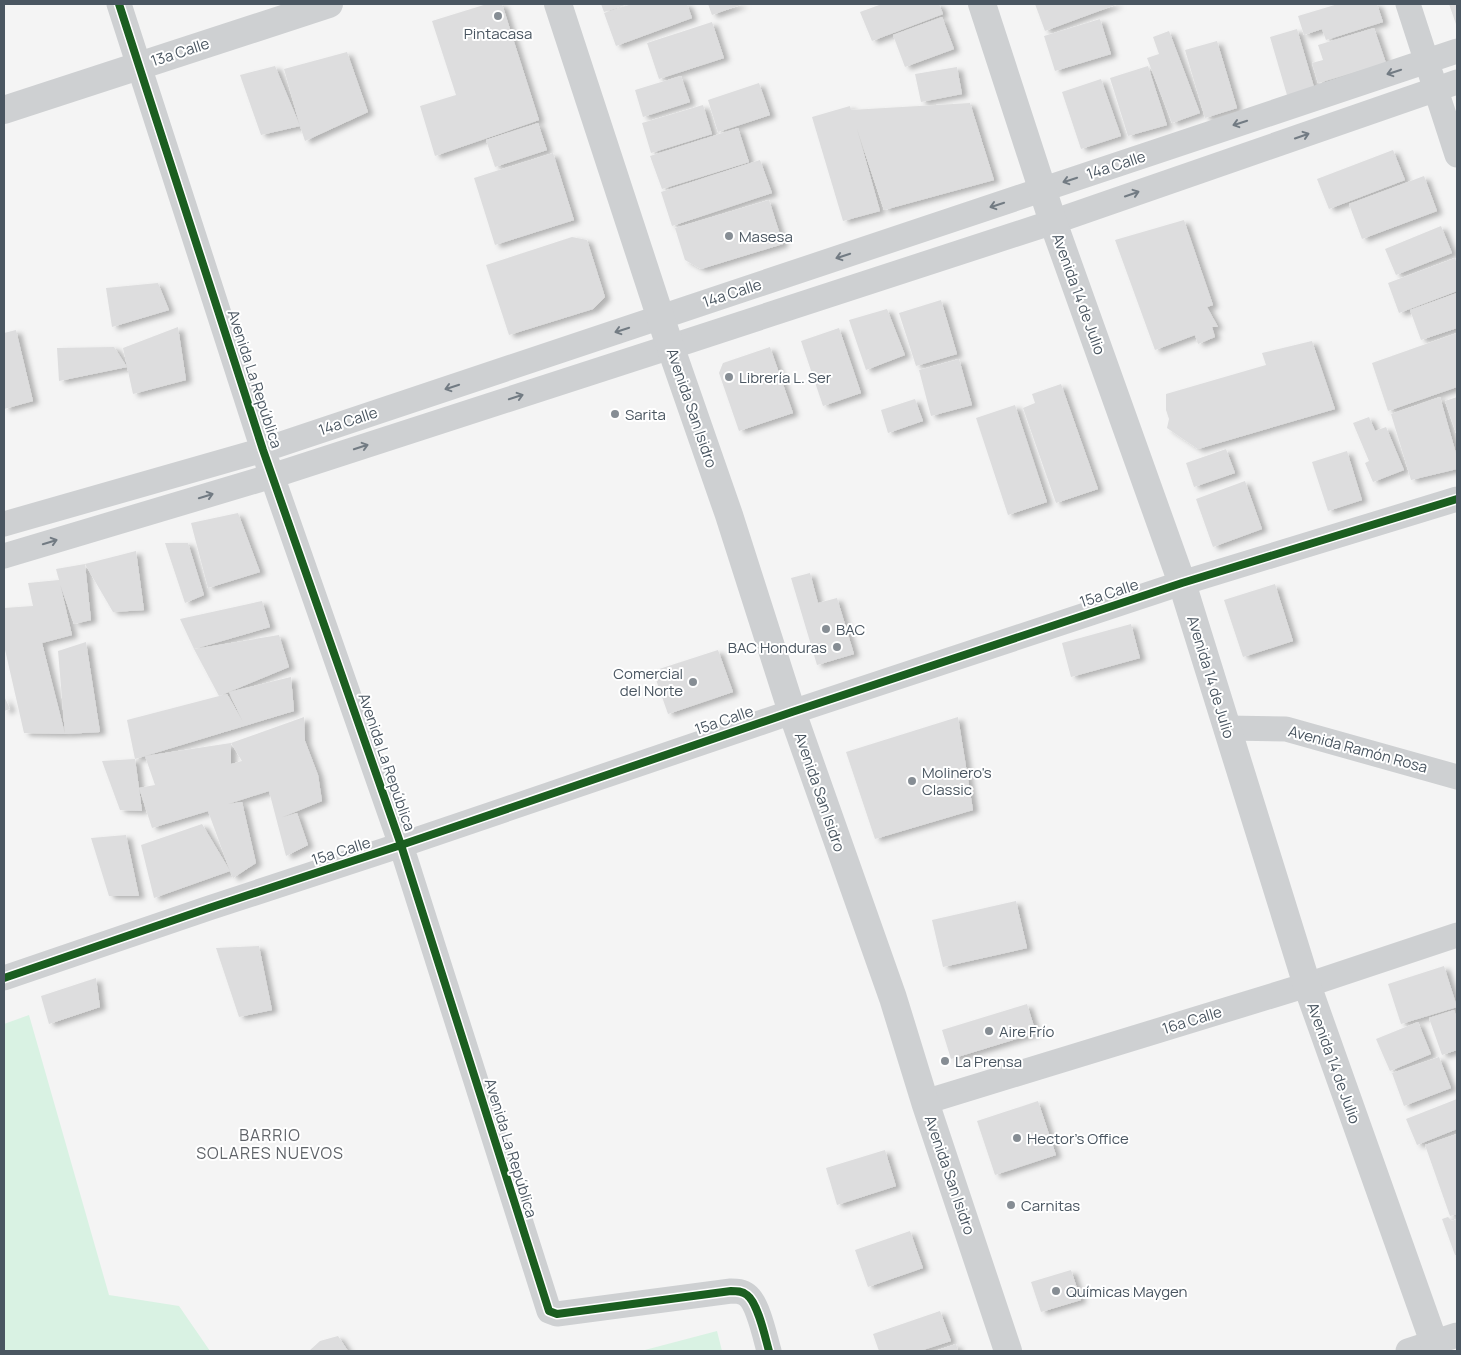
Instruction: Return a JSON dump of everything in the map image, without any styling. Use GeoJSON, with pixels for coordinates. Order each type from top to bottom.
{"type":"FeatureCollection","features":[{"type":"Feature","properties":{"kind":"street","name":"Avenida La República"},"geometry":{"type":"LineString","coordinates":[[119,4],[263,450],[401,845],[549,1311],[557,1314],[731,1291],[741,1292],[748,1296],[754,1305],[769,1351]]}},
{"type":"Feature","properties":{"kind":"street","name":"13a Calle"},"geometry":{"type":"LineString","coordinates":[[4,110],[329,4]]}},
{"type":"Feature","properties":{"kind":"street","name":"Avenida San Isidro"},"geometry":{"type":"LineString","coordinates":[[558,4],[670,347],[729,515],[792,712],[893,998],[925,1102],[1008,1351]]}},
{"type":"Feature","properties":{"kind":"street","name":"Avenida 14 de Julio"},"geometry":{"type":"LineString","coordinates":[[982,4],[1053,222],[1182,583],[1307,985],[1443,1343]]}},
{"type":"Feature","properties":{"kind":"street"},"geometry":{"type":"LineString","coordinates":[[1408,4],[1426,62],[1446,86],[1457,155]]}},
{"type":"Feature","properties":{"kind":"street","name":"14a Calle"},"geometry":{"type":"LineString","coordinates":[[4,524],[263,450],[1457,51]]}},
{"type":"Feature","properties":{"kind":"street","name":"14a Calle"},"geometry":{"type":"LineString","coordinates":[[4,556],[272,476],[670,347],[1053,222],[1446,86]]}},
{"type":"Feature","properties":{"kind":"street","name":"15a Calle"},"geometry":{"type":"LineString","coordinates":[[4,978],[792,712],[1182,583],[1457,499]]}},
{"type":"Feature","properties":{"kind":"street","name":"Avenida Ramón Rosa"},"geometry":{"type":"LineString","coordinates":[[1227,728],[1286,729],[1457,777]]}},
{"type":"Feature","properties":{"kind":"street","name":"16a Calle"},"geometry":{"type":"LineString","coordinates":[[925,1102],[1307,985],[1457,935]]}},
{"type":"Feature","properties":{"kind":"street"},"geometry":{"type":"LineString","coordinates":[[1408,1351],[1443,1343]]}},
{"type":"Feature","properties":{"kind":"green space"},"geometry":{"type":"Polygon","coordinates":[[[29,1015],[109,1295],[179,1306],[210,1351],[4,1351],[4,1024],[29,1015]]]}},
{"type":"Feature","properties":{"kind":"green space"},"geometry":{"type":"Polygon","coordinates":[[[717,1331],[722,1351],[641,1351],[717,1331]]]}},
{"type":"Feature","properties":{"kind":"building"},"geometry":{"type":"Polygon","coordinates":[[[487,4],[502,4],[539,120],[435,156],[420,106],[456,95],[432,21],[487,4]]]}},
{"type":"Feature","properties":{"kind":"building"},"geometry":{"type":"Polygon","coordinates":[[[601,4],[628,4],[604,12],[601,4]]]}},
{"type":"Feature","properties":{"kind":"building"},"geometry":{"type":"Polygon","coordinates":[[[632,4],[687,4],[692,18],[616,46],[604,13],[632,4]]]}},
{"type":"Feature","properties":{"kind":"building"},"geometry":{"type":"Polygon","coordinates":[[[708,4],[743,4],[712,15],[708,4]]]}},
{"type":"Feature","properties":{"kind":"building"},"geometry":{"type":"Polygon","coordinates":[[[882,4],[939,4],[943,14],[872,41],[860,12],[882,4]]]}},
{"type":"Feature","properties":{"kind":"building"},"geometry":{"type":"Polygon","coordinates":[[[1035,4],[1118,4],[1045,31],[1035,4]]]}},
{"type":"Feature","properties":{"kind":"building"},"geometry":{"type":"Polygon","coordinates":[[[1338,4],[1377,4],[1383,22],[1326,40],[1322,29],[1304,35],[1298,16],[1338,4]]]}},
{"type":"Feature","properties":{"kind":"building"},"geometry":{"type":"Polygon","coordinates":[[[1449,4],[1457,4],[1457,27],[1449,4]]]}},
{"type":"Feature","properties":{"kind":"building"},"geometry":{"type":"Polygon","coordinates":[[[942,17],[954,49],[905,67],[893,35],[942,17]]]}},
{"type":"Feature","properties":{"kind":"building"},"geometry":{"type":"Polygon","coordinates":[[[1100,19],[1111,54],[1055,71],[1044,36],[1100,19]]]}},
{"type":"Feature","properties":{"kind":"building"},"geometry":{"type":"Polygon","coordinates":[[[712,22],[724,58],[659,79],[647,43],[712,22]]]}},
{"type":"Feature","properties":{"kind":"building"},"geometry":{"type":"Polygon","coordinates":[[[1374,28],[1386,63],[1318,83],[1312,63],[1323,60],[1318,45],[1374,28]]]}},
{"type":"Feature","properties":{"kind":"building"},"geometry":{"type":"Polygon","coordinates":[[[1297,29],[1314,87],[1287,95],[1270,37],[1297,29]]]}},
{"type":"Feature","properties":{"kind":"building"},"geometry":{"type":"Polygon","coordinates":[[[1169,31],[1200,113],[1172,123],[1147,58],[1159,54],[1153,37],[1169,31]]]}},
{"type":"Feature","properties":{"kind":"building"},"geometry":{"type":"Polygon","coordinates":[[[1217,41],[1237,108],[1205,118],[1185,50],[1217,41]]]}},
{"type":"Feature","properties":{"kind":"building"},"geometry":{"type":"Polygon","coordinates":[[[347,52],[368,112],[305,141],[284,69],[347,52]]]}},
{"type":"Feature","properties":{"kind":"building"},"geometry":{"type":"Polygon","coordinates":[[[275,66],[300,126],[261,135],[240,75],[275,66]]]}},
{"type":"Feature","properties":{"kind":"building"},"geometry":{"type":"Polygon","coordinates":[[[1148,66],[1167,125],[1128,136],[1110,78],[1148,66]]]}},
{"type":"Feature","properties":{"kind":"building"},"geometry":{"type":"Polygon","coordinates":[[[957,67],[962,94],[921,102],[915,74],[957,67]]]}},
{"type":"Feature","properties":{"kind":"building"},"geometry":{"type":"Polygon","coordinates":[[[681,76],[690,102],[643,117],[635,90],[681,76]]]}},
{"type":"Feature","properties":{"kind":"building"},"geometry":{"type":"Polygon","coordinates":[[[1101,79],[1121,136],[1081,149],[1062,92],[1101,79]]]}},
{"type":"Feature","properties":{"kind":"building"},"geometry":{"type":"Polygon","coordinates":[[[759,83],[770,115],[718,132],[708,100],[759,83]]]}},
{"type":"Feature","properties":{"kind":"building"},"geometry":{"type":"Polygon","coordinates":[[[970,103],[994,180],[884,210],[857,129],[880,211],[843,221],[812,117],[850,106],[851,110],[970,103]]]}},
{"type":"Feature","properties":{"kind":"building"},"geometry":{"type":"Polygon","coordinates":[[[703,105],[712,134],[651,153],[642,123],[703,105]]]}},
{"type":"Feature","properties":{"kind":"building"},"geometry":{"type":"Polygon","coordinates":[[[538,123],[547,150],[495,167],[486,140],[538,123]]]}},
{"type":"Feature","properties":{"kind":"building"},"geometry":{"type":"Polygon","coordinates":[[[738,128],[749,162],[662,189],[650,156],[738,128]]]}},
{"type":"Feature","properties":{"kind":"building"},"geometry":{"type":"Polygon","coordinates":[[[1393,150],[1405,180],[1329,209],[1317,179],[1393,150]]]}},
{"type":"Feature","properties":{"kind":"building"},"geometry":{"type":"Polygon","coordinates":[[[553,153],[574,220],[495,245],[474,178],[553,153]]]}},
{"type":"Feature","properties":{"kind":"building"},"geometry":{"type":"Polygon","coordinates":[[[760,160],[772,193],[672,226],[661,192],[760,160]]]}},
{"type":"Feature","properties":{"kind":"building"},"geometry":{"type":"Polygon","coordinates":[[[1424,176],[1437,211],[1362,239],[1349,204],[1424,176]]]}},
{"type":"Feature","properties":{"kind":"building","name":"Masesa"},"geometry":{"type":"Polygon","coordinates":[[[769,200],[783,244],[701,269],[685,260],[675,228],[769,200]]]}},
{"type":"Feature","properties":{"kind":"building"},"geometry":{"type":"Polygon","coordinates":[[[1184,220],[1213,305],[1207,307],[1218,327],[1212,327],[1215,337],[1198,344],[1195,335],[1155,350],[1115,240],[1184,220]]]}},
{"type":"Feature","properties":{"kind":"building"},"geometry":{"type":"Polygon","coordinates":[[[1441,226],[1452,253],[1396,275],[1385,249],[1441,226]]]}},
{"type":"Feature","properties":{"kind":"building"},"geometry":{"type":"Polygon","coordinates":[[[572,237],[587,240],[605,297],[593,309],[509,335],[486,265],[572,237]]]}},
{"type":"Feature","properties":{"kind":"building"},"geometry":{"type":"Polygon","coordinates":[[[1455,258],[1457,265],[1457,291],[1399,313],[1388,283],[1455,258]]]}},
{"type":"Feature","properties":{"kind":"building"},"geometry":{"type":"Polygon","coordinates":[[[158,283],[169,310],[112,327],[106,288],[158,283]]]}},
{"type":"Feature","properties":{"kind":"building"},"geometry":{"type":"Polygon","coordinates":[[[1457,293],[1457,328],[1421,340],[1410,310],[1457,293]]]}},
{"type":"Feature","properties":{"kind":"building"},"geometry":{"type":"Polygon","coordinates":[[[941,300],[957,354],[916,366],[899,313],[941,300]]]}},
{"type":"Feature","properties":{"kind":"building"},"geometry":{"type":"Polygon","coordinates":[[[887,309],[905,355],[866,370],[849,320],[887,309]]]}},
{"type":"Feature","properties":{"kind":"building"},"geometry":{"type":"Polygon","coordinates":[[[178,327],[186,380],[133,394],[123,348],[178,327]]]}},
{"type":"Feature","properties":{"kind":"building"},"geometry":{"type":"Polygon","coordinates":[[[839,328],[861,393],[823,406],[801,341],[839,328]]]}},
{"type":"Feature","properties":{"kind":"building"},"geometry":{"type":"Polygon","coordinates":[[[16,330],[33,401],[4,409],[4,333],[16,330]]]}},
{"type":"Feature","properties":{"kind":"building"},"geometry":{"type":"Polygon","coordinates":[[[1457,333],[1457,387],[1388,411],[1372,363],[1457,333]]]}},
{"type":"Feature","properties":{"kind":"building"},"geometry":{"type":"Polygon","coordinates":[[[1312,341],[1335,409],[1198,449],[1167,428],[1169,419],[1166,410],[1166,394],[1266,365],[1262,353],[1312,341]]]}},
{"type":"Feature","properties":{"kind":"building"},"geometry":{"type":"Polygon","coordinates":[[[114,347],[127,367],[59,381],[57,348],[114,347]]]}},
{"type":"Feature","properties":{"kind":"building"},"geometry":{"type":"Polygon","coordinates":[[[770,347],[793,413],[739,431],[719,373],[723,363],[770,347]]]}},
{"type":"Feature","properties":{"kind":"building"},"geometry":{"type":"Polygon","coordinates":[[[959,359],[972,405],[931,416],[919,370],[959,359]]]}},
{"type":"Feature","properties":{"kind":"building"},"geometry":{"type":"Polygon","coordinates":[[[1061,384],[1098,489],[1056,503],[1023,408],[1035,403],[1032,394],[1061,384]]]}},
{"type":"Feature","properties":{"kind":"building"},"geometry":{"type":"Polygon","coordinates":[[[1440,397],[1457,457],[1457,469],[1411,480],[1391,414],[1440,397]]]}},
{"type":"Feature","properties":{"kind":"building"},"geometry":{"type":"Polygon","coordinates":[[[1457,397],[1457,436],[1445,401],[1457,397]]]}},
{"type":"Feature","properties":{"kind":"building"},"geometry":{"type":"Polygon","coordinates":[[[915,399],[923,421],[888,433],[881,410],[915,399]]]}},
{"type":"Feature","properties":{"kind":"building"},"geometry":{"type":"Polygon","coordinates":[[[1015,405],[1047,502],[1008,515],[976,418],[1015,405]]]}},
{"type":"Feature","properties":{"kind":"building"},"geometry":{"type":"Polygon","coordinates":[[[1369,417],[1375,431],[1386,427],[1404,470],[1373,482],[1365,463],[1369,461],[1353,423],[1369,417]]]}},
{"type":"Feature","properties":{"kind":"building"},"geometry":{"type":"Polygon","coordinates":[[[1226,449],[1235,473],[1194,487],[1186,463],[1226,449]]]}},
{"type":"Feature","properties":{"kind":"building"},"geometry":{"type":"Polygon","coordinates":[[[1347,451],[1362,500],[1328,511],[1312,462],[1347,451]]]}},
{"type":"Feature","properties":{"kind":"building"},"geometry":{"type":"Polygon","coordinates":[[[1245,481],[1262,529],[1213,547],[1196,499],[1245,481]]]}},
{"type":"Feature","properties":{"kind":"building"},"geometry":{"type":"Polygon","coordinates":[[[238,513],[260,572],[208,588],[191,523],[238,513]]]}},
{"type":"Feature","properties":{"kind":"building"},"geometry":{"type":"Polygon","coordinates":[[[165,543],[188,543],[204,595],[185,603],[165,543]]]}},
{"type":"Feature","properties":{"kind":"building"},"geometry":{"type":"Polygon","coordinates":[[[136,551],[144,610],[113,612],[85,564],[136,551]]]}},
{"type":"Feature","properties":{"kind":"building"},"geometry":{"type":"Polygon","coordinates":[[[85,564],[91,620],[74,624],[60,584],[72,635],[42,643],[65,734],[24,733],[4,645],[4,608],[33,606],[28,583],[59,580],[56,569],[85,564]]]}},
{"type":"Feature","properties":{"kind":"building","name":"BAC"},"geometry":{"type":"Polygon","coordinates":[[[810,573],[818,603],[837,598],[854,654],[817,665],[791,578],[810,573]]]}},
{"type":"Feature","properties":{"kind":"building"},"geometry":{"type":"Polygon","coordinates":[[[1275,584],[1293,641],[1243,657],[1224,600],[1275,584]]]}},
{"type":"Feature","properties":{"kind":"building"},"geometry":{"type":"Polygon","coordinates":[[[262,601],[270,627],[194,649],[180,619],[262,601]]]}},
{"type":"Feature","properties":{"kind":"building"},"geometry":{"type":"Polygon","coordinates":[[[1131,624],[1140,658],[1071,677],[1062,643],[1131,624]]]}},
{"type":"Feature","properties":{"kind":"building"},"geometry":{"type":"Polygon","coordinates":[[[279,635],[289,667],[219,696],[194,649],[279,635]]]}},
{"type":"Feature","properties":{"kind":"building"},"geometry":{"type":"Polygon","coordinates":[[[86,642],[100,732],[65,734],[58,651],[86,642]]]}},
{"type":"Feature","properties":{"kind":"building","name":"Comercial del Norte"},"geometry":{"type":"Polygon","coordinates":[[[718,650],[733,692],[668,714],[653,671],[718,650]]]}},
{"type":"Feature","properties":{"kind":"building"},"geometry":{"type":"Polygon","coordinates":[[[291,677],[294,711],[135,759],[127,720],[227,694],[243,722],[229,692],[291,677]]]}},
{"type":"Feature","properties":{"kind":"building"},"geometry":{"type":"Polygon","coordinates":[[[4,696],[10,709],[4,711],[4,696]]]}},
{"type":"Feature","properties":{"kind":"building"},"geometry":{"type":"Polygon","coordinates":[[[304,717],[305,741],[318,775],[322,801],[280,818],[297,813],[308,845],[286,856],[269,791],[228,804],[242,802],[256,863],[233,878],[208,811],[152,828],[139,788],[155,785],[145,756],[231,743],[304,717]],[[231,743],[231,764],[242,761],[231,743]]]}},
{"type":"Feature","properties":{"kind":"building","name":"Molinero's Classic"},"geometry":{"type":"Polygon","coordinates":[[[958,717],[973,810],[875,839],[846,752],[958,717]]]}},
{"type":"Feature","properties":{"kind":"building"},"geometry":{"type":"Polygon","coordinates":[[[135,759],[142,811],[120,810],[102,761],[135,759]]]}},
{"type":"Feature","properties":{"kind":"building"},"geometry":{"type":"Polygon","coordinates":[[[202,824],[230,871],[154,898],[141,845],[202,824]]]}},
{"type":"Feature","properties":{"kind":"building"},"geometry":{"type":"Polygon","coordinates":[[[126,835],[139,896],[109,896],[91,838],[126,835]]]}},
{"type":"Feature","properties":{"kind":"building"},"geometry":{"type":"Polygon","coordinates":[[[1016,901],[1027,948],[943,967],[932,920],[1016,901]]]}},
{"type":"Feature","properties":{"kind":"building"},"geometry":{"type":"Polygon","coordinates":[[[259,946],[272,1010],[239,1017],[216,948],[259,946]]]}},
{"type":"Feature","properties":{"kind":"building"},"geometry":{"type":"Polygon","coordinates":[[[1444,966],[1457,1007],[1401,1024],[1388,984],[1444,966]]]}},
{"type":"Feature","properties":{"kind":"building"},"geometry":{"type":"Polygon","coordinates":[[[96,978],[100,1007],[49,1024],[41,996],[96,978]]]}},
{"type":"Feature","properties":{"kind":"building","name":"Aire Frío"},"geometry":{"type":"Polygon","coordinates":[[[1027,1004],[1036,1033],[951,1059],[942,1030],[1027,1004]]]}},
{"type":"Feature","properties":{"kind":"building"},"geometry":{"type":"Polygon","coordinates":[[[1454,1010],[1457,1020],[1457,1050],[1442,1055],[1429,1018],[1454,1010]]]}},
{"type":"Feature","properties":{"kind":"building"},"geometry":{"type":"Polygon","coordinates":[[[1418,1022],[1431,1054],[1390,1071],[1376,1039],[1418,1022]]]}},
{"type":"Feature","properties":{"kind":"building"},"geometry":{"type":"Polygon","coordinates":[[[1439,1057],[1451,1088],[1404,1106],[1392,1073],[1439,1057]]]}},
{"type":"Feature","properties":{"kind":"building"},"geometry":{"type":"Polygon","coordinates":[[[1457,1099],[1457,1129],[1417,1145],[1406,1119],[1457,1099]]]}},
{"type":"Feature","properties":{"kind":"building","name":"Hector's Office"},"geometry":{"type":"Polygon","coordinates":[[[1038,1101],[1056,1155],[995,1175],[977,1121],[1038,1101]]]}},
{"type":"Feature","properties":{"kind":"building"},"geometry":{"type":"Polygon","coordinates":[[[1457,1134],[1457,1214],[1450,1216],[1425,1145],[1457,1134]]]}},
{"type":"Feature","properties":{"kind":"building"},"geometry":{"type":"Polygon","coordinates":[[[885,1150],[896,1186],[837,1205],[826,1168],[885,1150]]]}},
{"type":"Feature","properties":{"kind":"building"},"geometry":{"type":"Polygon","coordinates":[[[1448,1217],[1452,1221],[1457,1219],[1457,1255],[1455,1255],[1442,1219],[1448,1217]]]}},
{"type":"Feature","properties":{"kind":"building"},"geometry":{"type":"Polygon","coordinates":[[[910,1231],[923,1268],[868,1287],[855,1250],[910,1231]]]}},
{"type":"Feature","properties":{"kind":"building","name":"Químicas Maygen"},"geometry":{"type":"Polygon","coordinates":[[[1071,1270],[1081,1300],[1041,1312],[1031,1282],[1071,1270]]]}},
{"type":"Feature","properties":{"kind":"building"},"geometry":{"type":"Polygon","coordinates":[[[940,1311],[951,1341],[920,1351],[879,1351],[873,1334],[940,1311]]]}},
{"type":"Feature","properties":{"kind":"building"},"geometry":{"type":"Polygon","coordinates":[[[338,1336],[348,1351],[309,1351],[320,1341],[338,1336]]]}},
{"type":"Feature","properties":{"kind":"building"},"geometry":{"type":"Polygon","coordinates":[[[956,1344],[958,1351],[935,1351],[956,1344]]]}},
{"type":"Feature","properties":{"kind":"cycle path"},"geometry":{"type":"LineString","coordinates":[[119,4],[263,450],[401,845],[549,1311],[557,1314],[739,1291],[747,1295],[755,1305],[769,1351]]}},
{"type":"Feature","properties":{"kind":"cycle path"},"geometry":{"type":"LineString","coordinates":[[4,978],[792,712],[1182,583],[1457,499]]}},
{"type":"Feature","properties":{"kind":"place","name":"Pintacasa"},"geometry":{"type":"Point","coordinates":[498,16]}},
{"type":"Feature","properties":{"kind":"place","name":"Masesa"},"geometry":{"type":"Point","coordinates":[729,236]}},
{"type":"Feature","properties":{"kind":"place","name":"Librería L. Ser"},"geometry":{"type":"Point","coordinates":[729,377]}},
{"type":"Feature","properties":{"kind":"place","name":"Sarita"},"geometry":{"type":"Point","coordinates":[615,414]}},
{"type":"Feature","properties":{"kind":"place","name":"BAC"},"geometry":{"type":"Point","coordinates":[826,629]}},
{"type":"Feature","properties":{"kind":"place","name":"BAC Honduras"},"geometry":{"type":"Point","coordinates":[837,647]}},
{"type":"Feature","properties":{"kind":"place","name":"Comercial del Norte"},"geometry":{"type":"Point","coordinates":[693,682]}},
{"type":"Feature","properties":{"kind":"place","name":"Molinero's Classic"},"geometry":{"type":"Point","coordinates":[912,781]}},
{"type":"Feature","properties":{"kind":"place","name":"Aire Frío"},"geometry":{"type":"Point","coordinates":[989,1031]}},
{"type":"Feature","properties":{"kind":"place","name":"La Prensa"},"geometry":{"type":"Point","coordinates":[945,1061]}},
{"type":"Feature","properties":{"kind":"place","name":"Hector's Office"},"geometry":{"type":"Point","coordinates":[1017,1138]}},
{"type":"Feature","properties":{"kind":"place","name":"Carnitas"},"geometry":{"type":"Point","coordinates":[1011,1205]}},
{"type":"Feature","properties":{"kind":"place","name":"Químicas Maygen"},"geometry":{"type":"Point","coordinates":[1056,1291]}},
{"type":"Feature","properties":{"kind":"district","name":"BARRIO SOLARES NUEVOS"},"geometry":{"type":"Point","coordinates":[270,1144]}}]}
